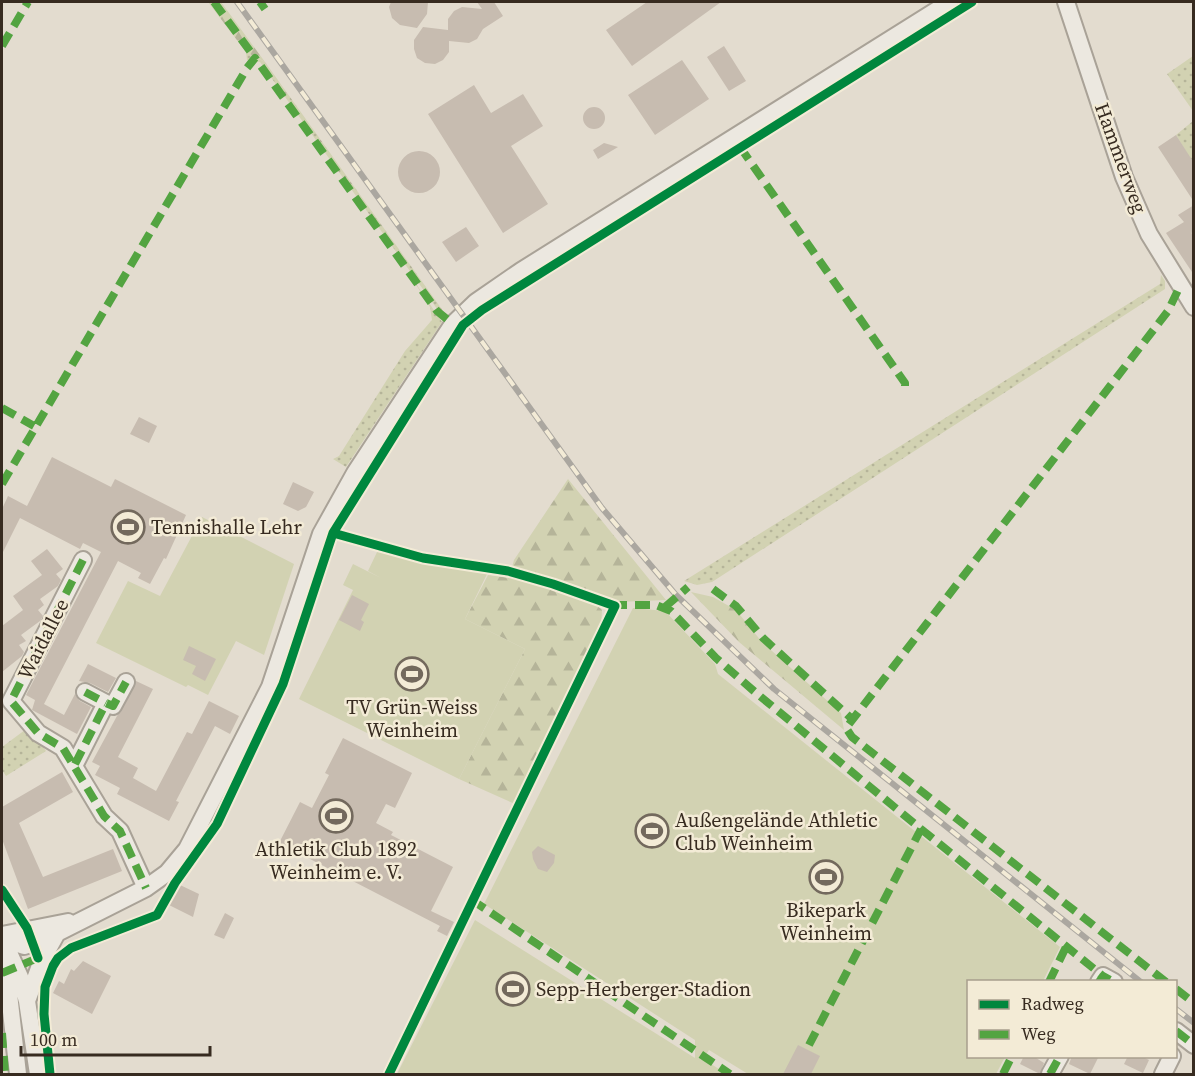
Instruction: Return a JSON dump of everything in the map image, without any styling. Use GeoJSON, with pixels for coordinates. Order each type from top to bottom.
{"type":"FeatureCollection","features":[{"type":"Feature","properties":{"kind":"street"},"geometry":{"type":"LineString","coordinates":[[2,937],[24,946],[57,933],[146,888],[167,873],[188,849],[270,687],[321,534],[360,464],[458,319],[476,302],[522,271],[950,2]]}},
{"type":"Feature","properties":{"kind":"street","name":"Hammerweg"},"geometry":{"type":"LineString","coordinates":[[1066,2],[1124,177],[1149,234],[1194,307]]}},
{"type":"Feature","properties":{"kind":"street","name":"Waidallee"},"geometry":{"type":"LineString","coordinates":[[83,560],[10,701],[38,733],[63,748],[75,764],[104,816],[120,831],[146,888]]}},
{"type":"Feature","properties":{"kind":"street"},"geometry":{"type":"LineString","coordinates":[[85,692],[113,706],[126,682]]}},
{"type":"Feature","properties":{"kind":"street"},"geometry":{"type":"LineString","coordinates":[[75,764],[106,702]]}},
{"type":"Feature","properties":{"kind":"street"},"geometry":{"type":"LineString","coordinates":[[2,937],[27,928],[78,921]]}},
{"type":"Feature","properties":{"kind":"street"},"geometry":{"type":"LineString","coordinates":[[27,1001],[42,960],[57,933]]}},
{"type":"Feature","properties":{"kind":"street"},"geometry":{"type":"LineString","coordinates":[[2,937],[20,977],[27,1001],[38,1074]]}},
{"type":"Feature","properties":{"kind":"street"},"geometry":{"type":"LineString","coordinates":[[2,937],[18,1074]]}},
{"type":"Feature","properties":{"kind":"street"},"geometry":{"type":"LineString","coordinates":[[1050,1074],[1059,1058]]}},
{"type":"Feature","properties":{"kind":"street"},"geometry":{"type":"LineString","coordinates":[[1163,1074],[1171,1058]]}},
{"type":"Feature","properties":{"kind":"green space"},"geometry":{"type":"Polygon","coordinates":[[[208,2],[221,2],[265,62],[246,52],[208,2]]]}},
{"type":"Feature","properties":{"kind":"green space"},"geometry":{"type":"Polygon","coordinates":[[[958,2],[981,2],[486,312],[487,299],[958,2]]]}},
{"type":"Feature","properties":{"kind":"green space"},"geometry":{"type":"Polygon","coordinates":[[[246,52],[265,62],[446,315],[440,313],[260,62],[247,60],[246,52]]]}},
{"type":"Feature","properties":{"kind":"green space"},"geometry":{"type":"Polygon","coordinates":[[[1193,56],[1193,111],[1167,74],[1193,56]]]}},
{"type":"Feature","properties":{"kind":"green space"},"geometry":{"type":"Polygon","coordinates":[[[1193,121],[1193,163],[1176,135],[1193,121]]]}},
{"type":"Feature","properties":{"kind":"green space"},"geometry":{"type":"Polygon","coordinates":[[[410,275],[442,322],[346,467],[333,459],[339,456],[405,351],[432,320],[430,307],[410,275]]]}},
{"type":"Feature","properties":{"kind":"green space"},"geometry":{"type":"Polygon","coordinates":[[[1161,275],[1165,281],[1165,289],[712,582],[697,585],[684,581],[1160,284],[1161,275]]]}},
{"type":"Feature","properties":{"kind":"green space"},"geometry":{"type":"Polygon","coordinates":[[[568,479],[666,600],[618,602],[596,598],[597,605],[602,610],[601,627],[515,804],[459,779],[525,649],[465,619],[488,575],[509,578],[514,560],[568,479]]]}},
{"type":"Feature","properties":{"kind":"green space"},"geometry":{"type":"Polygon","coordinates":[[[202,517],[294,564],[264,655],[236,641],[208,695],[188,685],[186,687],[96,643],[128,581],[160,596],[202,517]]]}},
{"type":"Feature","properties":{"kind":"green space","name":"TV Grün-Weiss Weinheim"},"geometry":{"type":"Polygon","coordinates":[[[378,550],[487,574],[465,619],[525,649],[459,779],[299,699],[353,590],[343,585],[353,564],[381,578],[368,571],[378,550]]]}},
{"type":"Feature","properties":{"kind":"green space"},"geometry":{"type":"Polygon","coordinates":[[[691,592],[713,597],[736,610],[762,642],[841,713],[844,730],[739,642],[691,592]]]}},
{"type":"Feature","properties":{"kind":"green space"},"geometry":{"type":"Polygon","coordinates":[[[633,608],[665,611],[715,664],[718,674],[1060,947],[1044,980],[967,980],[967,1058],[1004,1058],[996,1074],[748,1074],[709,1050],[703,1059],[727,1074],[397,1074],[475,920],[695,1058],[695,1040],[484,904],[633,608]]]}},
{"type":"Feature","properties":{"kind":"green space"},"geometry":{"type":"Polygon","coordinates":[[[29,727],[46,751],[6,776],[2,770],[2,747],[29,727]]]}},
{"type":"Feature","properties":{"kind":"building"},"geometry":{"type":"Polygon","coordinates":[[[391,2],[428,2],[427,14],[417,28],[400,25],[392,18],[389,7],[391,2]]]}},
{"type":"Feature","properties":{"kind":"building"},"geometry":{"type":"Polygon","coordinates":[[[477,2],[494,2],[503,16],[483,29],[477,39],[469,43],[449,41],[449,52],[443,60],[435,64],[425,63],[417,58],[414,40],[423,27],[448,30],[448,19],[454,11],[462,7],[482,9],[477,2]]]}},
{"type":"Feature","properties":{"kind":"building"},"geometry":{"type":"Polygon","coordinates":[[[647,2],[721,2],[632,66],[606,30],[647,2]]]}},
{"type":"Feature","properties":{"kind":"building"},"geometry":{"type":"Polygon","coordinates":[[[724,46],[746,81],[729,91],[707,57],[724,46]]]}},
{"type":"Feature","properties":{"kind":"building"},"geometry":{"type":"Polygon","coordinates":[[[682,60],[709,99],[655,135],[628,95],[682,60]]]}},
{"type":"Feature","properties":{"kind":"building"},"geometry":{"type":"Polygon","coordinates":[[[474,85],[491,113],[523,94],[543,126],[511,146],[548,204],[503,233],[428,114],[474,85]]]}},
{"type":"Feature","properties":{"kind":"building"},"geometry":{"type":"Polygon","coordinates":[[[594,107],[604,114],[605,118],[598,128],[594,129],[584,122],[583,118],[590,108],[594,107]]]}},
{"type":"Feature","properties":{"kind":"building"},"geometry":{"type":"Polygon","coordinates":[[[1176,135],[1194,163],[1194,202],[1158,147],[1176,135]]]}},
{"type":"Feature","properties":{"kind":"building"},"geometry":{"type":"Polygon","coordinates":[[[604,143],[618,147],[598,159],[593,150],[604,143]]]}},
{"type":"Feature","properties":{"kind":"building"},"geometry":{"type":"Polygon","coordinates":[[[419,151],[434,157],[440,172],[434,187],[419,193],[404,187],[398,172],[404,157],[419,151]]]}},
{"type":"Feature","properties":{"kind":"building"},"geometry":{"type":"Polygon","coordinates":[[[1194,205],[1194,236],[1190,231],[1194,237],[1194,275],[1166,233],[1184,222],[1178,215],[1194,205]]]}},
{"type":"Feature","properties":{"kind":"building"},"geometry":{"type":"Polygon","coordinates":[[[466,227],[479,246],[456,262],[442,242],[466,227]]]}},
{"type":"Feature","properties":{"kind":"building"},"geometry":{"type":"Polygon","coordinates":[[[139,417],[157,426],[149,443],[130,434],[139,417]]]}},
{"type":"Feature","properties":{"kind":"building"},"geometry":{"type":"Polygon","coordinates":[[[52,457],[111,487],[115,479],[186,515],[166,559],[164,558],[150,584],[138,578],[141,573],[118,561],[44,704],[64,715],[75,694],[80,701],[91,707],[77,734],[32,710],[35,700],[26,695],[101,552],[83,543],[80,549],[20,518],[2,554],[2,509],[8,496],[27,506],[52,457]]]}},
{"type":"Feature","properties":{"kind":"building"},"geometry":{"type":"Polygon","coordinates":[[[293,482],[314,492],[306,507],[298,511],[283,504],[293,482]]]}},
{"type":"Feature","properties":{"kind":"building"},"geometry":{"type":"Polygon","coordinates":[[[47,549],[63,569],[56,574],[61,580],[58,586],[40,599],[44,605],[38,610],[43,616],[40,621],[21,635],[26,641],[19,645],[24,652],[22,656],[2,672],[2,626],[23,610],[13,596],[42,575],[31,561],[47,549]]]}},
{"type":"Feature","properties":{"kind":"building"},"geometry":{"type":"Polygon","coordinates":[[[352,595],[369,604],[361,620],[364,622],[360,631],[339,620],[352,595]]]}},
{"type":"Feature","properties":{"kind":"building"},"geometry":{"type":"Polygon","coordinates":[[[189,646],[216,659],[205,681],[192,674],[196,666],[183,660],[189,646]]]}},
{"type":"Feature","properties":{"kind":"building"},"geometry":{"type":"Polygon","coordinates":[[[88,664],[116,678],[108,692],[90,683],[79,681],[88,664]]]}},
{"type":"Feature","properties":{"kind":"building"},"geometry":{"type":"Polygon","coordinates":[[[136,681],[153,689],[118,757],[138,768],[133,778],[156,791],[187,732],[192,734],[209,701],[239,716],[230,734],[215,726],[176,801],[179,802],[169,821],[117,794],[120,788],[95,775],[100,766],[92,762],[136,681]]]}},
{"type":"Feature","properties":{"kind":"building","name":"Athletik Club 1892 Weinheim e. V."},"geometry":{"type":"Polygon","coordinates":[[[343,738],[412,773],[395,808],[386,804],[376,823],[393,832],[391,835],[453,867],[431,911],[454,922],[447,936],[437,931],[440,926],[279,843],[300,802],[312,808],[329,775],[325,773],[343,738]]]}},
{"type":"Feature","properties":{"kind":"building"},"geometry":{"type":"Polygon","coordinates":[[[62,772],[73,792],[19,823],[43,877],[113,849],[122,871],[28,909],[2,839],[2,807],[62,772]]]}},
{"type":"Feature","properties":{"kind":"building"},"geometry":{"type":"Polygon","coordinates":[[[538,846],[555,855],[554,863],[547,872],[538,869],[533,859],[532,852],[538,846]]]}},
{"type":"Feature","properties":{"kind":"building"},"geometry":{"type":"Polygon","coordinates":[[[180,885],[199,894],[193,917],[169,905],[180,885]]]}},
{"type":"Feature","properties":{"kind":"building"},"geometry":{"type":"Polygon","coordinates":[[[225,913],[234,918],[224,939],[214,935],[225,913]]]}},
{"type":"Feature","properties":{"kind":"building"},"geometry":{"type":"Polygon","coordinates":[[[83,961],[111,976],[92,1014],[53,993],[59,981],[64,984],[71,969],[74,971],[83,961]]]}},
{"type":"Feature","properties":{"kind":"building"},"geometry":{"type":"Polygon","coordinates":[[[798,1045],[820,1056],[811,1074],[783,1074],[798,1045]]]}},
{"type":"Feature","properties":{"kind":"building"},"geometry":{"type":"Polygon","coordinates":[[[1023,1058],[1036,1058],[1044,1063],[1040,1074],[1020,1064],[1023,1058]]]}},
{"type":"Feature","properties":{"kind":"building"},"geometry":{"type":"Polygon","coordinates":[[[1071,1058],[1098,1058],[1090,1074],[1069,1064],[1071,1058]]]}},
{"type":"Feature","properties":{"kind":"building"},"geometry":{"type":"Polygon","coordinates":[[[1127,1058],[1149,1060],[1143,1073],[1124,1064],[1127,1058]]]}},
{"type":"Feature","properties":{"kind":"railway"},"geometry":{"type":"LineString","coordinates":[[237,2],[602,508],[676,595],[774,689],[1138,980]]}},
{"type":"Feature","properties":{"kind":"railway"},"geometry":{"type":"LineString","coordinates":[[1177,1010],[1194,1023]]}},
{"type":"Feature","properties":{"kind":"marked path"},"geometry":{"type":"LineString","coordinates":[[2,46],[28,2]]}},
{"type":"Feature","properties":{"kind":"marked path"},"geometry":{"type":"LineString","coordinates":[[214,2],[255,58]]}},
{"type":"Feature","properties":{"kind":"marked path"},"geometry":{"type":"LineString","coordinates":[[260,2],[265,9]]}},
{"type":"Feature","properties":{"kind":"marked path"},"geometry":{"type":"LineString","coordinates":[[2,484],[255,58],[437,311],[453,324]]}},
{"type":"Feature","properties":{"kind":"marked path"},"geometry":{"type":"LineString","coordinates":[[740,147],[905,383],[905,391]]}},
{"type":"Feature","properties":{"kind":"marked path"},"geometry":{"type":"LineString","coordinates":[[1163,980],[852,737],[846,728],[1168,311],[1180,286]]}},
{"type":"Feature","properties":{"kind":"marked path"},"geometry":{"type":"LineString","coordinates":[[2,408],[34,426]]}},
{"type":"Feature","properties":{"kind":"marked path"},"geometry":{"type":"LineString","coordinates":[[83,560],[11,701],[38,733],[63,748],[104,816],[120,831],[146,888]]}},
{"type":"Feature","properties":{"kind":"marked path"},"geometry":{"type":"LineString","coordinates":[[665,607],[688,587]]}},
{"type":"Feature","properties":{"kind":"marked path"},"geometry":{"type":"LineString","coordinates":[[713,589],[736,606],[763,638],[852,719]]}},
{"type":"Feature","properties":{"kind":"marked path"},"geometry":{"type":"LineString","coordinates":[[612,605],[656,605],[671,611],[716,658],[921,829],[809,1045]]}},
{"type":"Feature","properties":{"kind":"marked path"},"geometry":{"type":"LineString","coordinates":[[75,764],[106,703],[113,706],[126,682]]}},
{"type":"Feature","properties":{"kind":"marked path"},"geometry":{"type":"LineString","coordinates":[[85,692],[106,703]]}},
{"type":"Feature","properties":{"kind":"marked path"},"geometry":{"type":"LineString","coordinates":[[921,829],[1103,976]]}},
{"type":"Feature","properties":{"kind":"marked path"},"geometry":{"type":"LineString","coordinates":[[472,900],[730,1074]]}},
{"type":"Feature","properties":{"kind":"marked path"},"geometry":{"type":"LineString","coordinates":[[1050,980],[1067,945]]}},
{"type":"Feature","properties":{"kind":"marked path"},"geometry":{"type":"LineString","coordinates":[[2,973],[38,958],[42,960]]}},
{"type":"Feature","properties":{"kind":"marked path"},"geometry":{"type":"LineString","coordinates":[[1100,980],[1103,976],[1110,980]]}},
{"type":"Feature","properties":{"kind":"marked path"},"geometry":{"type":"LineString","coordinates":[[1177,990],[1194,1003]]}},
{"type":"Feature","properties":{"kind":"marked path"},"geometry":{"type":"LineString","coordinates":[[1177,1032],[1194,1045]]}},
{"type":"Feature","properties":{"kind":"marked path"},"geometry":{"type":"LineString","coordinates":[[2,1033],[5,1074]]}},
{"type":"Feature","properties":{"kind":"marked path"},"geometry":{"type":"LineString","coordinates":[[1003,1074],[1011,1058]]}},
{"type":"Feature","properties":{"kind":"marked path"},"geometry":{"type":"LineString","coordinates":[[1050,1074],[1059,1058]]}},
{"type":"Feature","properties":{"kind":"cycle path"},"geometry":{"type":"LineString","coordinates":[[50,1074],[44,1014],[45,987],[53,966],[58,958],[71,948],[157,915],[175,883],[217,824],[283,684],[333,533],[463,325],[482,310],[972,2]]}},
{"type":"Feature","properties":{"kind":"cycle path"},"geometry":{"type":"LineString","coordinates":[[333,533],[423,558],[508,571],[615,606],[389,1074]]}},
{"type":"Feature","properties":{"kind":"cycle path"},"geometry":{"type":"LineString","coordinates":[[2,890],[27,928],[38,958]]}},
{"type":"Feature","properties":{"kind":"place","name":"Tennishalle Lehr"},"geometry":{"type":"Point","coordinates":[128,527]}},
{"type":"Feature","properties":{"kind":"place","name":"TV Grün-Weiss Weinheim"},"geometry":{"type":"Point","coordinates":[412,674]}},
{"type":"Feature","properties":{"kind":"place","name":"Athletik Club 1892 Weinheim e. V."},"geometry":{"type":"Point","coordinates":[336,816]}},
{"type":"Feature","properties":{"kind":"place","name":"Außengelände Athletic Club Weinheim"},"geometry":{"type":"Point","coordinates":[652,831]}},
{"type":"Feature","properties":{"kind":"place","name":"Bikepark Weinheim"},"geometry":{"type":"Point","coordinates":[826,877]}},
{"type":"Feature","properties":{"kind":"place","name":"Sepp-Herberger-Stadion"},"geometry":{"type":"Point","coordinates":[513,989]}}]}
